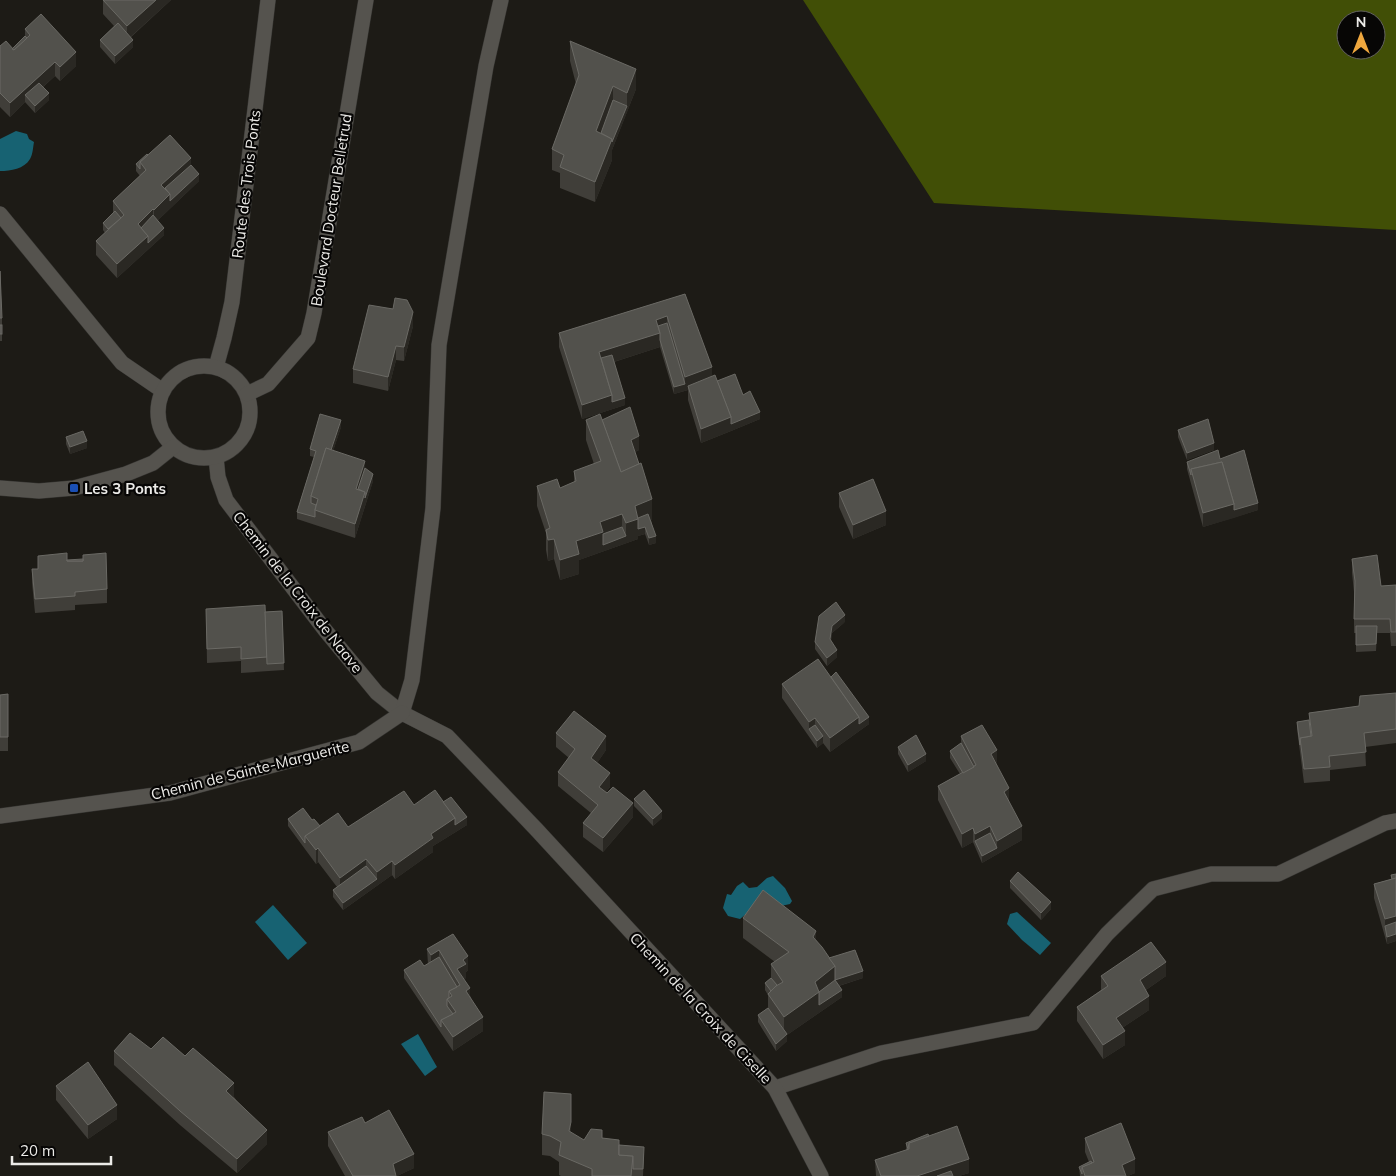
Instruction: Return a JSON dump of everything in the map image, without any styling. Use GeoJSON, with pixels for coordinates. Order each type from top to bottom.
{"type":"FeatureCollection","features":[{"type":"Feature","properties":{"kind":"street","name":"Route des Trois Ponts"},"geometry":{"type":"LineString","coordinates":[[216,367],[232,302],[268,0]]}},
{"type":"Feature","properties":{"kind":"street","name":"Boulevard Docteur Belletrud"},"geometry":{"type":"LineString","coordinates":[[248,394],[268,384],[308,338],[314,313],[366,0]]}},
{"type":"Feature","properties":{"kind":"street"},"geometry":{"type":"LineString","coordinates":[[402,713],[412,680],[433,508],[439,345],[486,66],[501,0]]}},
{"type":"Feature","properties":{"kind":"street"},"geometry":{"type":"LineString","coordinates":[[0,214],[122,363],[163,391]]}},
{"type":"Feature","properties":{"kind":"street"},"geometry":{"type":"LineString","coordinates":[[197,366],[216,367],[229,372],[240,382],[248,394],[251,414],[246,433],[234,448],[216,458],[193,458],[172,446],[160,428],[157,407],[163,391],[179,373],[197,366]]}},
{"type":"Feature","properties":{"kind":"street"},"geometry":{"type":"LineString","coordinates":[[0,488],[39,491],[74,488],[126,474],[153,464],[172,446]]}},
{"type":"Feature","properties":{"kind":"street","name":"Chemin de la Croix de Naave"},"geometry":{"type":"LineString","coordinates":[[216,458],[218,477],[226,500],[331,637],[377,693],[402,713]]}},
{"type":"Feature","properties":{"kind":"street","name":"Chemin de Sainte-Marguerite"},"geometry":{"type":"LineString","coordinates":[[0,816],[170,794],[359,742],[402,713]]}},
{"type":"Feature","properties":{"kind":"street","name":"Chemin de la Croix de Ciselle"},"geometry":{"type":"LineString","coordinates":[[402,713],[447,736],[775,1088],[881,1053],[1033,1023],[1107,934],[1153,889],[1211,874],[1278,874],[1385,824],[1396,821]]}},
{"type":"Feature","properties":{"kind":"street"},"geometry":{"type":"LineString","coordinates":[[775,1088],[821,1176]]}},
{"type":"Feature","properties":{"kind":"green space"},"geometry":{"type":"Polygon","coordinates":[[[803,0],[1396,0],[1396,230],[934,203],[803,0]]]}},
{"type":"Feature","properties":{"kind":"water"},"geometry":{"type":"Polygon","coordinates":[[[16,131],[27,134],[29,139],[34,142],[31,157],[21,167],[0,171],[0,139],[16,131]]]}},
{"type":"Feature","properties":{"kind":"water"},"geometry":{"type":"Polygon","coordinates":[[[773,876],[785,888],[792,901],[790,904],[746,914],[740,919],[728,916],[723,908],[727,894],[731,895],[737,886],[743,882],[749,888],[757,887],[767,878],[773,876]]]}},
{"type":"Feature","properties":{"kind":"water"},"geometry":{"type":"Polygon","coordinates":[[[273,905],[307,943],[288,960],[255,922],[273,905]]]}},
{"type":"Feature","properties":{"kind":"water"},"geometry":{"type":"Polygon","coordinates":[[[1017,912],[1051,943],[1040,955],[1007,924],[1010,914],[1017,912]]]}},
{"type":"Feature","properties":{"kind":"water"},"geometry":{"type":"Polygon","coordinates":[[[418,1034],[437,1067],[425,1076],[401,1044],[418,1034]]]}},
{"type":"Feature","properties":{"kind":"building"},"geometry":{"type":"Polygon","coordinates":[[[103,0],[156,0],[127,26],[103,0]]]}},
{"type":"Feature","properties":{"kind":"building"},"geometry":{"type":"Polygon","coordinates":[[[41,14],[76,52],[60,67],[55,62],[10,103],[0,93],[0,46],[6,41],[14,50],[30,35],[25,29],[41,14]]]}},
{"type":"Feature","properties":{"kind":"building"},"geometry":{"type":"Polygon","coordinates":[[[118,23],[133,40],[115,56],[100,40],[118,23]]]}},
{"type":"Feature","properties":{"kind":"building"},"geometry":{"type":"Polygon","coordinates":[[[25,36],[27,38],[14,50],[12,49],[25,36]]]}},
{"type":"Feature","properties":{"kind":"building"},"geometry":{"type":"Polygon","coordinates":[[[570,41],[636,69],[627,93],[613,86],[596,131],[612,139],[595,182],[560,167],[564,155],[552,149],[579,75],[570,41]]]}},
{"type":"Feature","properties":{"kind":"building"},"geometry":{"type":"Polygon","coordinates":[[[39,83],[49,93],[35,106],[25,95],[39,83]]]}},
{"type":"Feature","properties":{"kind":"building"},"geometry":{"type":"Polygon","coordinates":[[[613,100],[627,106],[612,142],[612,139],[601,133],[613,100]]]}},
{"type":"Feature","properties":{"kind":"building"},"geometry":{"type":"Polygon","coordinates":[[[170,135],[191,158],[161,185],[170,194],[138,224],[148,236],[117,264],[96,241],[124,215],[113,201],[146,170],[140,162],[170,135]]]}},
{"type":"Feature","properties":{"kind":"building"},"geometry":{"type":"Polygon","coordinates":[[[147,154],[140,162],[140,169],[136,164],[147,154]]]}},
{"type":"Feature","properties":{"kind":"building"},"geometry":{"type":"Polygon","coordinates":[[[191,165],[199,174],[170,201],[170,194],[165,188],[191,165]]]}},
{"type":"Feature","properties":{"kind":"building"},"geometry":{"type":"Polygon","coordinates":[[[115,211],[121,218],[108,229],[103,223],[115,211]]]}},
{"type":"Feature","properties":{"kind":"building"},"geometry":{"type":"Polygon","coordinates":[[[153,215],[164,228],[148,243],[148,236],[141,228],[153,215]]]}},
{"type":"Feature","properties":{"kind":"building"},"geometry":{"type":"Polygon","coordinates":[[[0,271],[2,318],[0,318],[0,271]]]}},
{"type":"Feature","properties":{"kind":"building"},"geometry":{"type":"Polygon","coordinates":[[[685,294],[712,367],[685,377],[667,316],[656,320],[660,333],[599,352],[612,395],[582,405],[559,333],[685,294]]]}},
{"type":"Feature","properties":{"kind":"building"},"geometry":{"type":"Polygon","coordinates":[[[395,298],[407,300],[413,312],[404,347],[396,346],[388,377],[353,369],[369,305],[393,309],[395,298]]]}},
{"type":"Feature","properties":{"kind":"building"},"geometry":{"type":"Polygon","coordinates":[[[667,323],[685,384],[674,387],[660,340],[658,326],[667,323]]]}},
{"type":"Feature","properties":{"kind":"building"},"geometry":{"type":"Polygon","coordinates":[[[0,325],[2,325],[2,334],[0,334],[0,325]]]}},
{"type":"Feature","properties":{"kind":"building"},"geometry":{"type":"Polygon","coordinates":[[[612,355],[625,398],[612,402],[612,395],[601,358],[612,355]]]}},
{"type":"Feature","properties":{"kind":"building"},"geometry":{"type":"Polygon","coordinates":[[[735,374],[743,395],[750,391],[760,412],[731,424],[731,417],[717,381],[735,374]]]}},
{"type":"Feature","properties":{"kind":"building"},"geometry":{"type":"Polygon","coordinates":[[[715,375],[731,417],[701,429],[688,386],[715,375]]]}},
{"type":"Feature","properties":{"kind":"building"},"geometry":{"type":"Polygon","coordinates":[[[630,407],[639,436],[631,440],[639,464],[621,472],[602,420],[630,407]]]}},
{"type":"Feature","properties":{"kind":"building"},"geometry":{"type":"Polygon","coordinates":[[[320,414],[341,420],[331,450],[326,448],[311,496],[311,503],[316,505],[315,517],[297,512],[316,451],[310,449],[320,414]]]}},
{"type":"Feature","properties":{"kind":"building"},"geometry":{"type":"Polygon","coordinates":[[[600,414],[621,472],[641,463],[652,499],[635,506],[638,519],[626,523],[622,514],[600,522],[603,532],[576,541],[579,554],[560,560],[554,539],[548,540],[546,530],[550,528],[537,486],[557,479],[560,488],[576,481],[574,471],[601,461],[586,420],[600,414]]]}},
{"type":"Feature","properties":{"kind":"building"},"geometry":{"type":"Polygon","coordinates":[[[1208,419],[1214,443],[1187,453],[1178,430],[1208,419]]]}},
{"type":"Feature","properties":{"kind":"building"},"geometry":{"type":"Polygon","coordinates":[[[83,431],[87,441],[70,447],[66,437],[83,431]]]}},
{"type":"Feature","properties":{"kind":"building"},"geometry":{"type":"Polygon","coordinates":[[[326,448],[365,461],[356,489],[365,492],[355,524],[315,510],[318,499],[311,496],[326,448]]]}},
{"type":"Feature","properties":{"kind":"building"},"geometry":{"type":"Polygon","coordinates":[[[1218,450],[1220,459],[1244,450],[1258,503],[1234,510],[1222,462],[1191,469],[1191,475],[1187,462],[1218,450]]]}},
{"type":"Feature","properties":{"kind":"building"},"geometry":{"type":"Polygon","coordinates":[[[1222,462],[1234,504],[1203,513],[1191,469],[1222,462]]]}},
{"type":"Feature","properties":{"kind":"building"},"geometry":{"type":"Polygon","coordinates":[[[365,468],[373,474],[365,498],[365,492],[358,489],[365,468]]]}},
{"type":"Feature","properties":{"kind":"building"},"geometry":{"type":"Polygon","coordinates":[[[873,479],[886,511],[853,525],[839,493],[873,479]]]}},
{"type":"Feature","properties":{"kind":"building"},"geometry":{"type":"Polygon","coordinates":[[[648,514],[656,536],[649,538],[645,527],[638,529],[638,518],[648,514]]]}},
{"type":"Feature","properties":{"kind":"building"},"geometry":{"type":"Polygon","coordinates":[[[622,527],[626,536],[603,545],[603,534],[622,527]]]}},
{"type":"Feature","properties":{"kind":"building"},"geometry":{"type":"Polygon","coordinates":[[[67,553],[67,561],[83,561],[83,555],[106,553],[107,589],[75,592],[75,596],[35,599],[32,569],[38,569],[38,556],[67,553]]]}},
{"type":"Feature","properties":{"kind":"building"},"geometry":{"type":"Polygon","coordinates":[[[1377,555],[1381,586],[1396,585],[1396,632],[1391,632],[1390,619],[1354,619],[1355,581],[1352,559],[1377,555]]]}},
{"type":"Feature","properties":{"kind":"building"},"geometry":{"type":"Polygon","coordinates":[[[83,559],[83,561],[67,561],[67,560],[83,559]]]}},
{"type":"Feature","properties":{"kind":"building"},"geometry":{"type":"Polygon","coordinates":[[[836,602],[845,615],[832,626],[830,639],[837,650],[827,658],[815,642],[819,616],[836,602]]]}},
{"type":"Feature","properties":{"kind":"building"},"geometry":{"type":"Polygon","coordinates":[[[265,605],[267,657],[241,659],[241,647],[207,649],[206,609],[265,605]]]}},
{"type":"Feature","properties":{"kind":"building"},"geometry":{"type":"Polygon","coordinates":[[[282,611],[284,663],[267,664],[265,612],[282,611]]]}},
{"type":"Feature","properties":{"kind":"building"},"geometry":{"type":"Polygon","coordinates":[[[1356,626],[1377,626],[1376,644],[1356,645],[1356,626]]]}},
{"type":"Feature","properties":{"kind":"building"},"geometry":{"type":"Polygon","coordinates":[[[818,659],[859,717],[830,738],[815,718],[809,722],[782,684],[818,659]]]}},
{"type":"Feature","properties":{"kind":"building"},"geometry":{"type":"Polygon","coordinates":[[[836,672],[869,717],[859,724],[859,717],[831,677],[836,672]]]}},
{"type":"Feature","properties":{"kind":"building"},"geometry":{"type":"Polygon","coordinates":[[[1396,693],[1396,729],[1364,733],[1366,752],[1329,756],[1330,767],[1304,769],[1300,738],[1312,736],[1309,713],[1359,706],[1360,696],[1396,693]]]}},
{"type":"Feature","properties":{"kind":"building"},"geometry":{"type":"Polygon","coordinates":[[[8,694],[8,737],[0,737],[0,695],[8,694]]]}},
{"type":"Feature","properties":{"kind":"building"},"geometry":{"type":"Polygon","coordinates":[[[574,711],[606,736],[591,758],[610,773],[599,787],[607,793],[613,787],[633,803],[603,838],[583,823],[598,805],[558,772],[575,749],[556,733],[574,711]]]}},
{"type":"Feature","properties":{"kind":"building"},"geometry":{"type":"Polygon","coordinates":[[[1309,720],[1311,736],[1300,738],[1300,745],[1297,722],[1309,720]]]}},
{"type":"Feature","properties":{"kind":"building"},"geometry":{"type":"Polygon","coordinates":[[[815,725],[823,736],[817,741],[809,729],[815,725]]]}},
{"type":"Feature","properties":{"kind":"building"},"geometry":{"type":"Polygon","coordinates":[[[982,725],[997,750],[991,754],[1009,788],[1004,792],[1022,826],[997,841],[990,826],[975,834],[973,828],[962,834],[938,786],[976,765],[961,736],[982,725]]]}},
{"type":"Feature","properties":{"kind":"building"},"geometry":{"type":"Polygon","coordinates":[[[916,735],[926,754],[908,765],[898,747],[916,735]]]}},
{"type":"Feature","properties":{"kind":"building"},"geometry":{"type":"Polygon","coordinates":[[[961,743],[974,767],[963,773],[950,751],[961,743]]]}},
{"type":"Feature","properties":{"kind":"building"},"geometry":{"type":"Polygon","coordinates":[[[435,790],[455,818],[431,834],[433,838],[395,865],[392,861],[377,872],[366,859],[340,878],[318,848],[316,850],[305,836],[338,813],[348,827],[404,791],[414,805],[435,790]]]}},
{"type":"Feature","properties":{"kind":"building"},"geometry":{"type":"Polygon","coordinates":[[[644,790],[662,811],[653,819],[634,799],[644,790]]]}},
{"type":"Feature","properties":{"kind":"building"},"geometry":{"type":"Polygon","coordinates":[[[451,797],[467,817],[455,825],[455,818],[443,802],[451,797]]]}},
{"type":"Feature","properties":{"kind":"building"},"geometry":{"type":"Polygon","coordinates":[[[303,808],[312,820],[314,819],[320,826],[305,836],[305,843],[288,819],[303,808]]]}},
{"type":"Feature","properties":{"kind":"building"},"geometry":{"type":"Polygon","coordinates":[[[990,833],[997,848],[982,856],[975,841],[990,833]]]}},
{"type":"Feature","properties":{"kind":"building"},"geometry":{"type":"Polygon","coordinates":[[[366,866],[377,879],[343,903],[333,890],[366,866]]]}},
{"type":"Feature","properties":{"kind":"building"},"geometry":{"type":"Polygon","coordinates":[[[1018,872],[1051,902],[1041,913],[1010,881],[1018,872]]]}},
{"type":"Feature","properties":{"kind":"building"},"geometry":{"type":"Polygon","coordinates":[[[1396,874],[1396,878],[1392,879],[1391,875],[1396,874]]]}},
{"type":"Feature","properties":{"kind":"building"},"geometry":{"type":"Polygon","coordinates":[[[1396,878],[1396,916],[1385,919],[1374,884],[1396,878]]]}},
{"type":"Feature","properties":{"kind":"building"},"geometry":{"type":"Polygon","coordinates":[[[763,890],[816,931],[813,937],[835,966],[815,982],[819,992],[784,1017],[768,994],[783,982],[771,964],[789,952],[743,918],[763,890]]]}},
{"type":"Feature","properties":{"kind":"building"},"geometry":{"type":"Polygon","coordinates":[[[1396,922],[1396,934],[1387,937],[1385,926],[1396,922]]]}},
{"type":"Feature","properties":{"kind":"building"},"geometry":{"type":"Polygon","coordinates":[[[453,934],[468,956],[463,960],[466,964],[457,969],[470,988],[466,991],[483,1017],[453,1037],[441,1020],[456,1012],[447,999],[452,996],[449,991],[460,985],[439,950],[431,955],[427,949],[453,934]]]}},
{"type":"Feature","properties":{"kind":"building"},"geometry":{"type":"Polygon","coordinates":[[[1151,942],[1166,962],[1140,980],[1149,996],[1116,1018],[1125,1031],[1103,1045],[1077,1007],[1108,986],[1101,976],[1151,942]]]}},
{"type":"Feature","properties":{"kind":"building"},"geometry":{"type":"Polygon","coordinates":[[[855,950],[863,971],[835,980],[835,966],[829,958],[855,950]]]}},
{"type":"Feature","properties":{"kind":"building"},"geometry":{"type":"Polygon","coordinates":[[[439,957],[457,987],[449,991],[449,998],[447,999],[447,1006],[453,1014],[441,1020],[441,1027],[404,970],[420,960],[424,966],[439,957]]]}},
{"type":"Feature","properties":{"kind":"building"},"geometry":{"type":"Polygon","coordinates":[[[771,978],[777,985],[771,991],[765,983],[771,978]]]}},
{"type":"Feature","properties":{"kind":"building"},"geometry":{"type":"Polygon","coordinates":[[[835,980],[842,990],[819,1005],[819,992],[835,980]]]}},
{"type":"Feature","properties":{"kind":"building"},"geometry":{"type":"Polygon","coordinates":[[[768,1008],[787,1034],[776,1044],[758,1015],[768,1008]]]}},
{"type":"Feature","properties":{"kind":"building"},"geometry":{"type":"Polygon","coordinates":[[[130,1033],[151,1049],[163,1037],[185,1056],[193,1048],[234,1083],[226,1091],[267,1130],[237,1159],[180,1111],[114,1051],[130,1033]]]}},
{"type":"Feature","properties":{"kind":"building"},"geometry":{"type":"Polygon","coordinates":[[[88,1062],[117,1105],[88,1125],[56,1086],[88,1062]]]}},
{"type":"Feature","properties":{"kind":"building"},"geometry":{"type":"Polygon","coordinates":[[[544,1092],[571,1094],[571,1122],[569,1131],[584,1140],[591,1129],[602,1130],[602,1138],[619,1140],[619,1155],[633,1156],[631,1176],[592,1176],[592,1169],[559,1155],[561,1142],[542,1134],[544,1092]]]}},
{"type":"Feature","properties":{"kind":"building"},"geometry":{"type":"Polygon","coordinates":[[[389,1110],[414,1154],[393,1164],[396,1176],[353,1176],[328,1132],[362,1117],[365,1123],[389,1110]]]}},
{"type":"Feature","properties":{"kind":"building"},"geometry":{"type":"Polygon","coordinates":[[[1121,1123],[1135,1159],[1122,1165],[1126,1176],[1085,1176],[1082,1167],[1094,1162],[1085,1138],[1121,1123]]]}},
{"type":"Feature","properties":{"kind":"building"},"geometry":{"type":"Polygon","coordinates":[[[957,1126],[969,1159],[917,1176],[881,1176],[875,1160],[909,1149],[909,1143],[957,1126]]]}},
{"type":"Feature","properties":{"kind":"building"},"geometry":{"type":"Polygon","coordinates":[[[928,1134],[929,1136],[909,1143],[908,1149],[906,1143],[928,1134]]]}},
{"type":"Feature","properties":{"kind":"building"},"geometry":{"type":"Polygon","coordinates":[[[619,1145],[644,1147],[643,1169],[633,1169],[633,1156],[619,1155],[619,1145]]]}},
{"type":"Feature","properties":{"kind":"building"},"geometry":{"type":"Polygon","coordinates":[[[1091,1161],[1092,1163],[1082,1167],[1082,1174],[1079,1167],[1091,1161]]]}},
{"type":"Feature","properties":{"kind":"building"},"geometry":{"type":"Polygon","coordinates":[[[951,1171],[953,1176],[937,1176],[951,1171]]]}},
{"type":"Feature","properties":{"kind":"place","name":"Les 3 Ponts"},"geometry":{"type":"Point","coordinates":[74,488]}}]}
